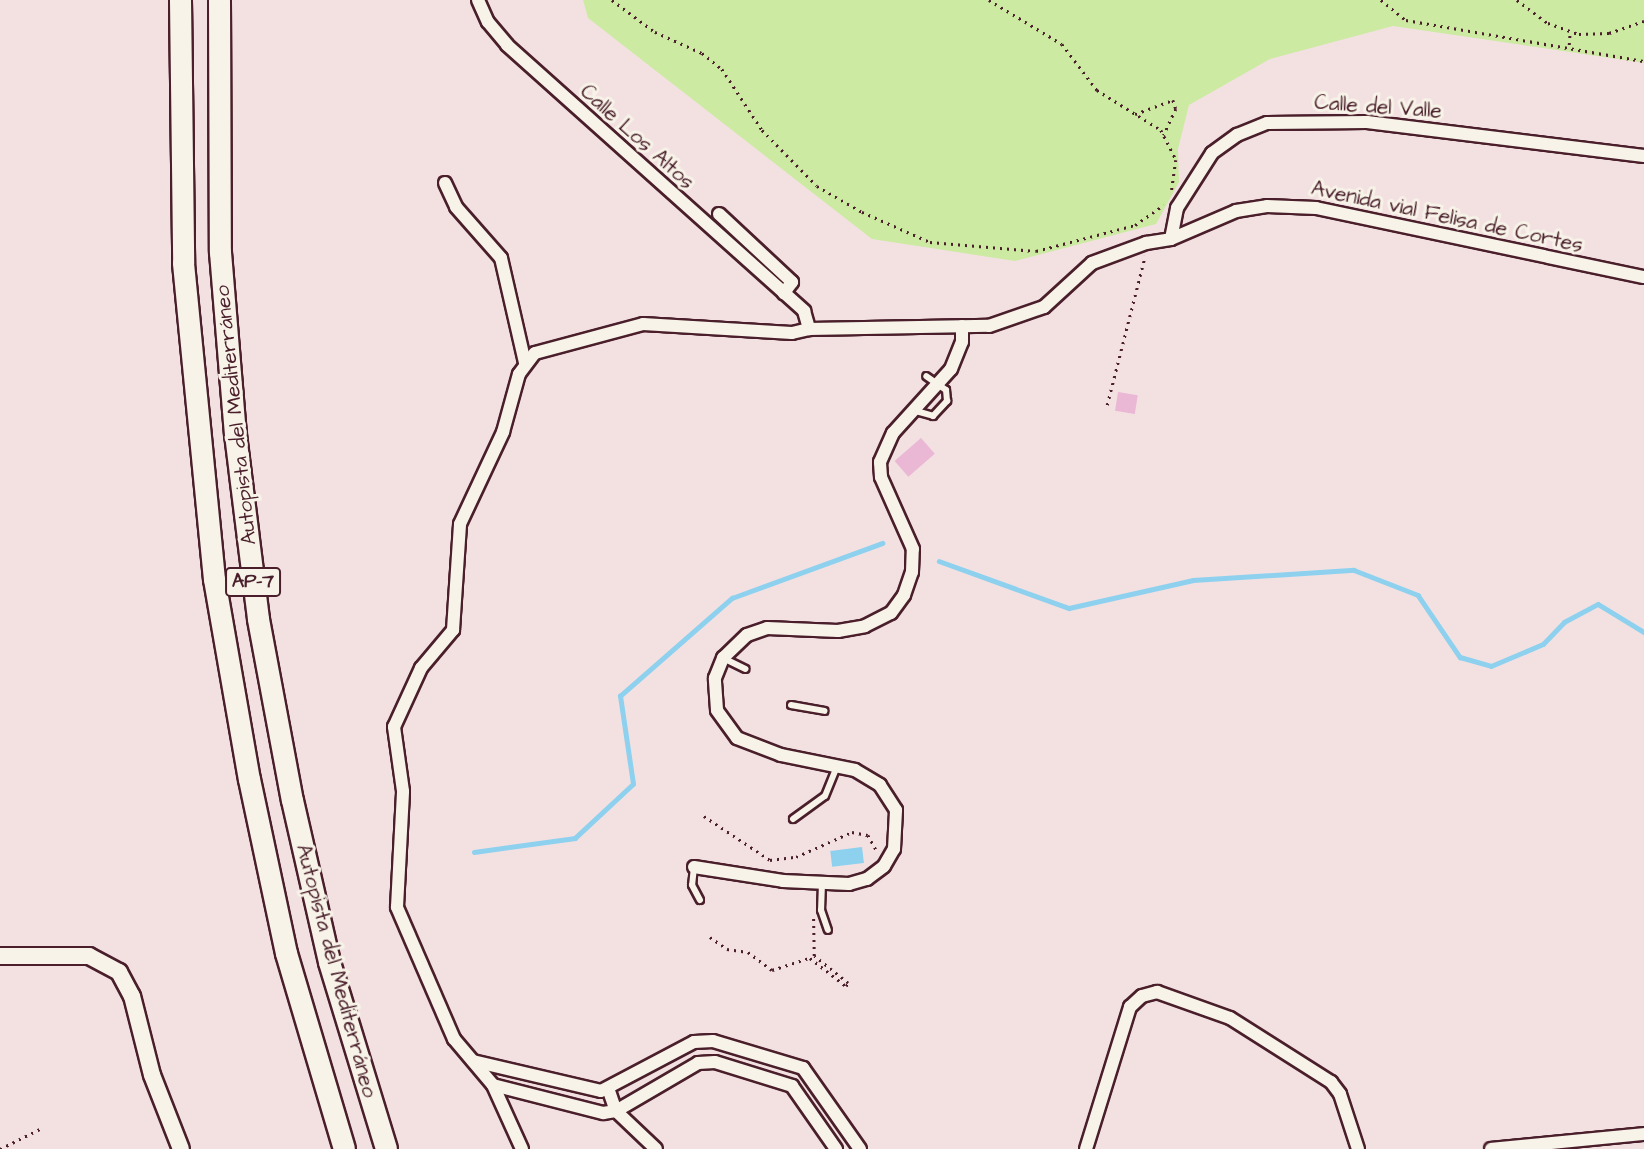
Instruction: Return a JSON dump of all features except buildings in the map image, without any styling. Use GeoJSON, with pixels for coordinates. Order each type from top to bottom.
{"type":"FeatureCollection","features":[{"type":"Feature","properties":{"kind":"highway","name":"Autopista del Mediterráneo"},"geometry":{"type":"LineString","coordinates":[[180,0],[183,263],[214,579],[249,779],[286,953],[344,1149]]}},
{"type":"Feature","properties":{"kind":"highway","name":"Autopista del Mediterráneo"},"geometry":{"type":"LineString","coordinates":[[219,0],[220,252],[235,434],[258,619],[329,962],[386,1149]]}},
{"type":"Feature","properties":{"kind":"street","name":"Calle Los Altos"},"geometry":{"type":"LineString","coordinates":[[478,0],[507,45],[804,311],[809,329]]}},
{"type":"Feature","properties":{"kind":"street","name":"Calle del Valle"},"geometry":{"type":"LineString","coordinates":[[1171,239],[1177,208],[1212,153],[1237,135],[1267,123],[1367,122],[1644,156]]}},
{"type":"Feature","properties":{"kind":"street"},"geometry":{"type":"LineString","coordinates":[[445,183],[456,207],[501,258],[526,363],[503,432],[460,524],[453,630],[421,668],[394,727],[403,791],[397,907],[454,1039],[492,1086],[522,1149]]}},
{"type":"Feature","properties":{"kind":"street","name":"Avenida vial Felisa de Cortes"},"geometry":{"type":"LineString","coordinates":[[526,363],[535,353],[643,324],[792,333],[809,329],[989,326],[1044,307],[1092,263],[1146,243],[1171,239],[1236,211],[1289,205],[1644,277]]}},
{"type":"Feature","properties":{"kind":"street","name":"Calle Los Altos"},"geometry":{"type":"LineString","coordinates":[[719,214],[792,282],[784,293]]}},
{"type":"Feature","properties":{"kind":"street"},"geometry":{"type":"LineString","coordinates":[[694,867],[752,878],[849,884],[867,879],[884,866],[899,829],[896,810],[880,785],[837,765],[752,746],[727,729],[715,699],[715,678],[723,658],[738,641],[756,631],[838,631],[866,626],[891,613],[912,572],[913,549],[906,526],[881,477],[880,462],[892,433],[939,385],[962,342],[962,326]]}},
{"type":"Feature","properties":{"kind":"street"},"geometry":{"type":"LineString","coordinates":[[0,956],[89,956],[119,972],[132,996],[152,1074],[181,1149]]}},
{"type":"Feature","properties":{"kind":"street"},"geometry":{"type":"LineString","coordinates":[[1086,1149],[1130,1007],[1142,996],[1157,992],[1230,1018],[1325,1078],[1340,1094],[1358,1149]]}},
{"type":"Feature","properties":{"kind":"street"},"geometry":{"type":"LineString","coordinates":[[473,1061],[608,1091],[694,1042],[713,1041],[803,1068],[860,1149]]}},
{"type":"Feature","properties":{"kind":"street"},"geometry":{"type":"LineString","coordinates":[[492,1086],[603,1113],[616,1111],[698,1063],[715,1062],[792,1086],[836,1149]]}},
{"type":"Feature","properties":{"kind":"street"},"geometry":{"type":"LineString","coordinates":[[608,1091],[616,1111],[656,1149]]}},
{"type":"Feature","properties":{"kind":"street"},"geometry":{"type":"LineString","coordinates":[[1491,1149],[1644,1134]]}},
{"type":"Feature","properties":{"kind":"lane"},"geometry":{"type":"LineString","coordinates":[[916,411],[928,417],[942,411],[948,396],[926,376]]}},
{"type":"Feature","properties":{"kind":"lane"},"geometry":{"type":"LineString","coordinates":[[723,658],[746,669]]}},
{"type":"Feature","properties":{"kind":"lane"},"geometry":{"type":"LineString","coordinates":[[791,705],[824,711]]}},
{"type":"Feature","properties":{"kind":"lane"},"geometry":{"type":"LineString","coordinates":[[793,819],[825,796],[837,765]]}},
{"type":"Feature","properties":{"kind":"lane"},"geometry":{"type":"LineString","coordinates":[[694,867],[692,885],[700,900]]}},
{"type":"Feature","properties":{"kind":"lane"},"geometry":{"type":"LineString","coordinates":[[822,883],[821,910],[828,930]]}},
{"type":"Feature","properties":{"kind":"path"},"geometry":{"type":"LineString","coordinates":[[611,0],[655,33],[702,53],[722,69],[762,130],[817,187],[862,212],[930,242],[1036,251],[1135,225],[1163,206],[1176,180],[1173,148],[1164,135],[1097,90],[1062,44],[989,0]]}},
{"type":"Feature","properties":{"kind":"path"},"geometry":{"type":"LineString","coordinates":[[1381,0],[1406,20],[1569,45],[1644,61]]}},
{"type":"Feature","properties":{"kind":"path"},"geometry":{"type":"LineString","coordinates":[[1517,0],[1570,32],[1596,36],[1644,21]]}},
{"type":"Feature","properties":{"kind":"path"},"geometry":{"type":"LineString","coordinates":[[1569,45],[1570,32]]}},
{"type":"Feature","properties":{"kind":"path"},"geometry":{"type":"LineString","coordinates":[[1134,115],[1173,100],[1176,109],[1164,135]]}},
{"type":"Feature","properties":{"kind":"path"},"geometry":{"type":"LineString","coordinates":[[1107,405],[1142,276],[1146,243]]}},
{"type":"Feature","properties":{"kind":"path"},"geometry":{"type":"LineString","coordinates":[[704,816],[770,860],[796,857],[840,835],[863,833],[875,844],[884,866]]}},
{"type":"Feature","properties":{"kind":"path"},"geometry":{"type":"LineString","coordinates":[[710,937],[727,949],[748,952],[772,970],[810,958],[846,986],[848,982],[814,956],[813,915]]}},
{"type":"Feature","properties":{"kind":"path"},"geometry":{"type":"LineString","coordinates":[[0,1149],[42,1128]]}},
{"type":"Feature","properties":{"kind":"green space"},"geometry":{"type":"Polygon","coordinates":[[[583,0],[1644,0],[1644,63],[1393,26],[1270,59],[1189,105],[1178,149],[1179,182],[1156,224],[1015,261],[872,239],[588,18],[583,0]]]}},
{"type":"Feature","properties":{"kind":"water"},"geometry":{"type":"Polygon","coordinates":[[[862,847],[864,863],[832,867],[830,851],[862,847]]]}},
{"type":"Feature","properties":{"kind":"waterway"},"geometry":{"type":"LineString","coordinates":[[474,852],[575,838],[633,784],[620,696],[732,598],[882,543]]}},
{"type":"Feature","properties":{"kind":"waterway"},"geometry":{"type":"LineString","coordinates":[[939,561],[1069,608],[1193,580],[1354,570],[1418,595],[1460,657],[1491,666],[1543,644],[1564,622],[1598,604],[1644,632]]}}]}
